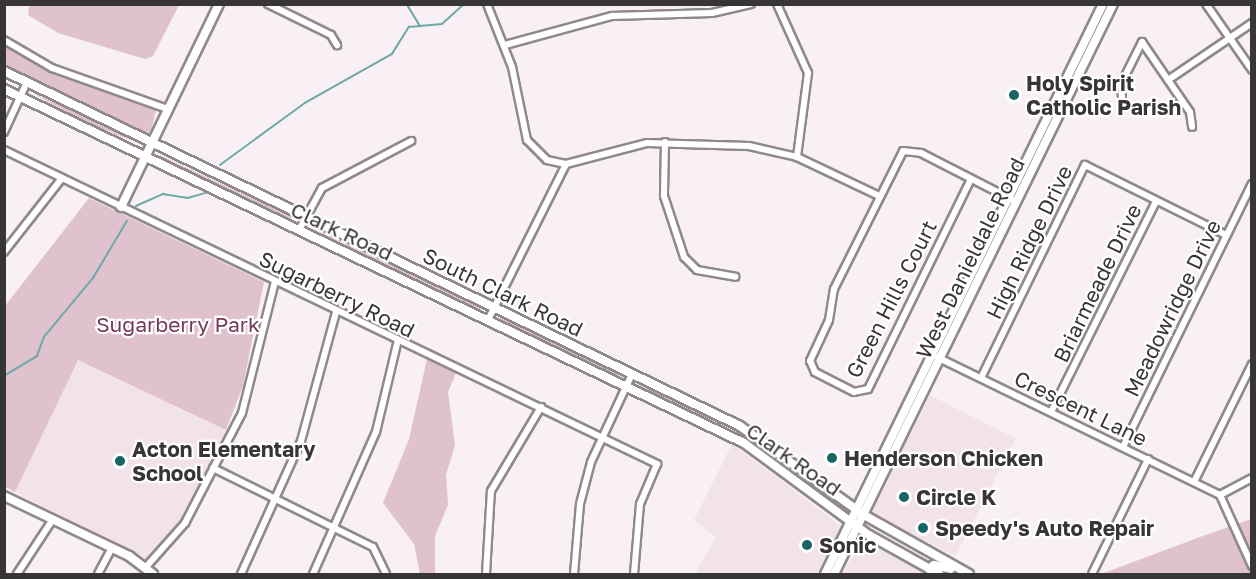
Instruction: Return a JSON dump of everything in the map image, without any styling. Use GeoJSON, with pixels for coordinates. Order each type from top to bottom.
{"type":"FeatureCollection","features":[{"type":"Feature","properties":{"kind":"main road"},"geometry":{"type":"LineString","coordinates":[[121,207],[219,4]]}},
{"type":"Feature","properties":{"kind":"main road","name":"West Danieldale Road"},"geometry":{"type":"LineString","coordinates":[[1094,34],[1103,4]]}},
{"type":"Feature","properties":{"kind":"main road","name":"West Danieldale Road"},"geometry":{"type":"LineString","coordinates":[[854,524],[897,437],[924,391],[1042,151],[1065,93],[1094,34],[1113,4]]}},
{"type":"Feature","properties":{"kind":"main road","name":"South Clark Road"},"geometry":{"type":"LineString","coordinates":[[4,71],[740,426],[860,512],[965,573]]}},
{"type":"Feature","properties":{"kind":"main road","name":"Clark Road"},"geometry":{"type":"LineString","coordinates":[[4,89],[734,438],[854,524],[939,574]]}},
{"type":"Feature","properties":{"kind":"main road","name":"West Danieldale Road"},"geometry":{"type":"LineString","coordinates":[[897,437],[915,387],[1007,197],[1033,146],[1065,93]]}},
{"type":"Feature","properties":{"kind":"main road"},"geometry":{"type":"LineString","coordinates":[[1033,146],[1042,151]]}},
{"type":"Feature","properties":{"kind":"main road"},"geometry":{"type":"LineString","coordinates":[[915,387],[924,391]]}},
{"type":"Feature","properties":{"kind":"main road"},"geometry":{"type":"LineString","coordinates":[[734,438],[740,426]]}},
{"type":"Feature","properties":{"kind":"main road"},"geometry":{"type":"LineString","coordinates":[[4,495],[112,548],[146,567],[153,574]]}},
{"type":"Feature","properties":{"kind":"main road"},"geometry":{"type":"LineString","coordinates":[[825,574],[854,524]]}},
{"type":"Feature","properties":{"kind":"main road"},"geometry":{"type":"LineString","coordinates":[[834,574],[854,524]]}},
{"type":"Feature","properties":{"kind":"main road"},"geometry":{"type":"LineString","coordinates":[[929,569],[934,565],[965,573]]}},
{"type":"Feature","properties":{"kind":"street"},"geometry":{"type":"LineString","coordinates":[[268,4],[331,35],[337,45]]}},
{"type":"Feature","properties":{"kind":"street"},"geometry":{"type":"LineString","coordinates":[[487,4],[506,45],[530,147],[547,160],[566,164],[625,145],[664,142],[749,146],[797,157],[879,196]]}},
{"type":"Feature","properties":{"kind":"street"},"geometry":{"type":"LineString","coordinates":[[506,45],[612,16],[712,14],[751,4]]}},
{"type":"Feature","properties":{"kind":"street"},"geometry":{"type":"LineString","coordinates":[[777,4],[808,73],[797,157]]}},
{"type":"Feature","properties":{"kind":"street"},"geometry":{"type":"LineString","coordinates":[[1206,4],[1251,70]]}},
{"type":"Feature","properties":{"kind":"street"},"geometry":{"type":"LineString","coordinates":[[1168,80],[1251,23]]}},
{"type":"Feature","properties":{"kind":"street"},"geometry":{"type":"LineString","coordinates":[[4,40],[60,71],[168,108]]}},
{"type":"Feature","properties":{"kind":"street"},"geometry":{"type":"LineString","coordinates":[[1122,98],[1121,84],[1142,42],[1190,112],[1192,127]]}},
{"type":"Feature","properties":{"kind":"street"},"geometry":{"type":"LineString","coordinates":[[4,132],[27,82]]}},
{"type":"Feature","properties":{"kind":"street"},"geometry":{"type":"LineString","coordinates":[[299,231],[322,188],[340,174],[411,141]]}},
{"type":"Feature","properties":{"kind":"street"},"geometry":{"type":"LineString","coordinates":[[664,142],[664,196],[684,257],[697,270],[735,277]]}},
{"type":"Feature","properties":{"kind":"street","name":"Green Hills Court"},"geometry":{"type":"LineString","coordinates":[[971,179],[869,386],[858,393],[814,372],[810,361],[829,320],[834,289],[879,196],[907,149],[971,179],[1017,202]]}},
{"type":"Feature","properties":{"kind":"street","name":"Sugarberry Road"},"geometry":{"type":"LineString","coordinates":[[4,150],[336,312],[541,407],[601,439],[657,464],[640,504],[634,574]]}},
{"type":"Feature","properties":{"kind":"street"},"geometry":{"type":"LineString","coordinates":[[488,320],[566,164]]}},
{"type":"Feature","properties":{"kind":"street","name":"High Ridge Drive"},"geometry":{"type":"LineString","coordinates":[[981,378],[1085,165],[1226,235]]}},
{"type":"Feature","properties":{"kind":"street"},"geometry":{"type":"LineString","coordinates":[[4,252],[62,178]]}},
{"type":"Feature","properties":{"kind":"street","name":"Meadowridge Drive"},"geometry":{"type":"LineString","coordinates":[[1123,447],[1251,184]]}},
{"type":"Feature","properties":{"kind":"street","name":"Briarmeade Drive"},"geometry":{"type":"LineString","coordinates":[[1051,412],[1156,201]]}},
{"type":"Feature","properties":{"kind":"street"},"geometry":{"type":"LineString","coordinates":[[146,567],[172,542],[213,468],[251,387],[275,282]]}},
{"type":"Feature","properties":{"kind":"street"},"geometry":{"type":"LineString","coordinates":[[241,574],[301,441],[336,312]]}},
{"type":"Feature","properties":{"kind":"street"},"geometry":{"type":"LineString","coordinates":[[313,574],[376,432],[398,340]]}},
{"type":"Feature","properties":{"kind":"street","name":"Crescent Lane"},"geometry":{"type":"LineString","coordinates":[[931,354],[1218,494]]}},
{"type":"Feature","properties":{"kind":"street"},"geometry":{"type":"LineString","coordinates":[[1194,482],[1251,364]]}},
{"type":"Feature","properties":{"kind":"street"},"geometry":{"type":"LineString","coordinates":[[574,574],[580,504],[601,439],[632,374]]}},
{"type":"Feature","properties":{"kind":"street"},"geometry":{"type":"LineString","coordinates":[[486,574],[491,491],[541,407]]}},
{"type":"Feature","properties":{"kind":"street"},"geometry":{"type":"LineString","coordinates":[[1092,574],[1148,459]]}},
{"type":"Feature","properties":{"kind":"street"},"geometry":{"type":"LineString","coordinates":[[213,468],[373,547],[386,574]]}},
{"type":"Feature","properties":{"kind":"street"},"geometry":{"type":"LineString","coordinates":[[1251,478],[1218,494],[1251,566]]}},
{"type":"Feature","properties":{"kind":"street"},"geometry":{"type":"LineString","coordinates":[[17,574],[54,519]]}},
{"type":"Feature","properties":{"kind":"street"},"geometry":{"type":"LineString","coordinates":[[98,574],[112,548]]}},
{"type":"Feature","properties":{"kind":"shaded area","name":"Acton Elementary School"},"geometry":{"type":"Polygon","coordinates":[[[78,359],[227,431],[181,522],[149,560],[15,492],[78,359]]]}},
{"type":"Feature","properties":{"kind":"shaded area"},"geometry":{"type":"Polygon","coordinates":[[[930,395],[1016,439],[956,556],[870,513],[930,395]]]}},
{"type":"Feature","properties":{"kind":"shaded area"},"geometry":{"type":"Polygon","coordinates":[[[732,444],[841,526],[817,574],[695,574],[716,537],[694,520],[732,444]]]}},
{"type":"Feature","properties":{"kind":"shaded area"},"geometry":{"type":"Polygon","coordinates":[[[864,538],[927,574],[842,574],[864,538]]]}},
{"type":"Feature","properties":{"kind":"green space"},"geometry":{"type":"Polygon","coordinates":[[[29,4],[179,5],[153,56],[145,59],[58,33],[28,15],[29,4]]]}},
{"type":"Feature","properties":{"kind":"green space"},"geometry":{"type":"Polygon","coordinates":[[[4,44],[57,74],[157,107],[151,130],[147,134],[5,65],[4,44]]]}},
{"type":"Feature","properties":{"kind":"green space"},"geometry":{"type":"Polygon","coordinates":[[[34,94],[69,109],[139,143],[86,123],[34,94]]]}},
{"type":"Feature","properties":{"kind":"green space"},"geometry":{"type":"Polygon","coordinates":[[[159,155],[293,217],[292,219],[157,157],[159,155]]]}},
{"type":"Feature","properties":{"kind":"green space","name":"Sugarberry Park"},"geometry":{"type":"Polygon","coordinates":[[[89,198],[264,282],[243,386],[226,430],[78,360],[15,492],[5,487],[5,306],[89,198]]]}},
{"type":"Feature","properties":{"kind":"green space"},"geometry":{"type":"Polygon","coordinates":[[[315,227],[480,306],[481,310],[312,232],[315,227]]]}},
{"type":"Feature","properties":{"kind":"green space"},"geometry":{"type":"Polygon","coordinates":[[[500,317],[620,373],[617,378],[497,322],[500,317]]]}},
{"type":"Feature","properties":{"kind":"green space"},"geometry":{"type":"Polygon","coordinates":[[[427,359],[456,373],[448,392],[455,445],[446,475],[448,505],[435,536],[435,574],[420,574],[414,544],[383,503],[409,439],[427,359]]]}},
{"type":"Feature","properties":{"kind":"green space"},"geometry":{"type":"Polygon","coordinates":[[[638,385],[684,404],[727,425],[695,415],[638,385]]]}},
{"type":"Feature","properties":{"kind":"green space"},"geometry":{"type":"Polygon","coordinates":[[[750,440],[789,463],[846,508],[746,441],[750,440]]]}},
{"type":"Feature","properties":{"kind":"green space"},"geometry":{"type":"Polygon","coordinates":[[[1251,519],[1251,574],[1101,574],[1200,537],[1251,519]]]}},
{"type":"Feature","properties":{"kind":"waterway"},"geometry":{"type":"LineString","coordinates":[[407,4],[420,26]]}},
{"type":"Feature","properties":{"kind":"waterway"},"geometry":{"type":"LineString","coordinates":[[220,165],[305,103],[392,54],[409,27],[442,24],[464,4]]}},
{"type":"Feature","properties":{"kind":"waterway"},"geometry":{"type":"LineString","coordinates":[[136,206],[163,194],[188,198],[205,193]]}},
{"type":"Feature","properties":{"kind":"waterway"},"geometry":{"type":"LineString","coordinates":[[4,376],[37,356],[44,337],[93,278],[127,221]]}},
{"type":"Feature","properties":{"kind":"place","name":"Holy Spirit Catholic Parish"},"geometry":{"type":"Point","coordinates":[1014,95]}},
{"type":"Feature","properties":{"kind":"place","name":"Henderson Chicken"},"geometry":{"type":"Point","coordinates":[832,458]}},
{"type":"Feature","properties":{"kind":"place","name":"Acton Elementary School"},"geometry":{"type":"Point","coordinates":[120,461]}},
{"type":"Feature","properties":{"kind":"place","name":"Circle K"},"geometry":{"type":"Point","coordinates":[904,497]}},
{"type":"Feature","properties":{"kind":"place","name":"Speedy's Auto Repair"},"geometry":{"type":"Point","coordinates":[923,528]}},
{"type":"Feature","properties":{"kind":"place","name":"Sonic"},"geometry":{"type":"Point","coordinates":[807,545]}}]}
